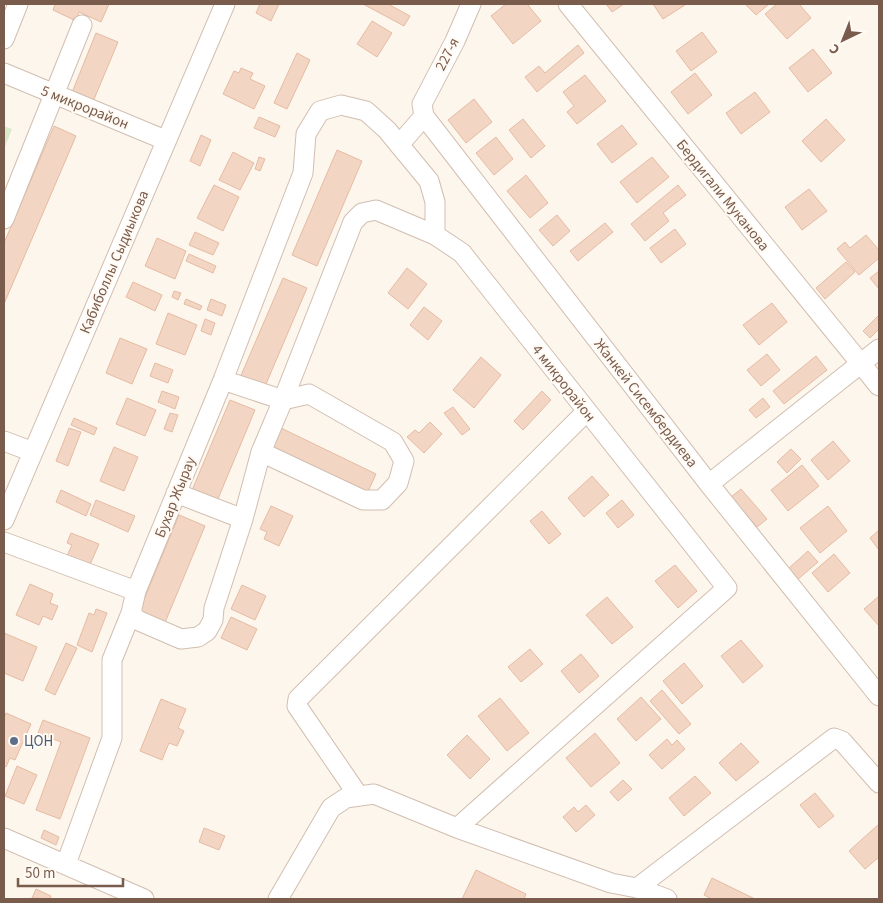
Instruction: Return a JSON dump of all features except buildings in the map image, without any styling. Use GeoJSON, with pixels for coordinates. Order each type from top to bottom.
{"type":"FeatureCollection","features":[{"type":"Feature","properties":{"kind":"street"},"geometry":{"type":"LineString","coordinates":[[4,39],[18,4]]}},
{"type":"Feature","properties":{"kind":"street","name":"Кабиболлы Сыдиыкова"},"geometry":{"type":"LineString","coordinates":[[4,520],[165,140],[225,4]]}},
{"type":"Feature","properties":{"kind":"street","name":"227-я"},"geometry":{"type":"LineString","coordinates":[[399,145],[423,110],[471,4]]}},
{"type":"Feature","properties":{"kind":"street","name":"Бердигали Муканова"},"geometry":{"type":"LineString","coordinates":[[568,4],[879,386]]}},
{"type":"Feature","properties":{"kind":"street"},"geometry":{"type":"LineString","coordinates":[[4,219],[82,26]]}},
{"type":"Feature","properties":{"kind":"street","name":"5 микрорайон"},"geometry":{"type":"LineString","coordinates":[[4,73],[165,140]]}},
{"type":"Feature","properties":{"kind":"street","name":"Бухар Жырау"},"geometry":{"type":"LineString","coordinates":[[66,864],[112,738],[112,660],[131,613],[136,591],[223,380],[303,173],[306,134],[320,111],[341,105],[366,111],[387,130],[399,145]]}},
{"type":"Feature","properties":{"kind":"street","name":"Жанкей Сисембердиева"},"geometry":{"type":"LineString","coordinates":[[423,110],[709,484],[879,696]]}},
{"type":"Feature","properties":{"kind":"street"},"geometry":{"type":"LineString","coordinates":[[399,145],[429,181],[435,202],[435,235]]}},
{"type":"Feature","properties":{"kind":"street","name":"4 микрорайон"},"geometry":{"type":"LineString","coordinates":[[283,400],[353,222],[362,213],[376,210],[435,235],[462,253],[727,588],[457,828]]}},
{"type":"Feature","properties":{"kind":"street"},"geometry":{"type":"LineString","coordinates":[[709,484],[879,349]]}},
{"type":"Feature","properties":{"kind":"street"},"geometry":{"type":"LineString","coordinates":[[223,380],[283,400],[309,394],[393,442],[404,461],[398,483],[382,500],[363,500],[261,452]]}},
{"type":"Feature","properties":{"kind":"street"},"geometry":{"type":"LineString","coordinates":[[131,613],[138,620],[181,640],[198,637],[207,631],[213,620],[214,608],[243,518],[261,452],[283,400]]}},
{"type":"Feature","properties":{"kind":"street"},"geometry":{"type":"LineString","coordinates":[[358,795],[297,706],[298,699],[587,411]]}},
{"type":"Feature","properties":{"kind":"street"},"geometry":{"type":"LineString","coordinates":[[4,440],[33,452]]}},
{"type":"Feature","properties":{"kind":"street"},"geometry":{"type":"LineString","coordinates":[[176,493],[243,518]]}},
{"type":"Feature","properties":{"kind":"street"},"geometry":{"type":"LineString","coordinates":[[4,542],[136,591]]}},
{"type":"Feature","properties":{"kind":"street"},"geometry":{"type":"LineString","coordinates":[[637,888],[834,738],[842,740],[879,783]]}},
{"type":"Feature","properties":{"kind":"street"},"geometry":{"type":"LineString","coordinates":[[278,899],[331,808],[346,798],[374,794],[457,828],[611,883],[637,888],[667,899]]}},
{"type":"Feature","properties":{"kind":"street"},"geometry":{"type":"LineString","coordinates":[[4,838],[144,899]]}},
{"type":"Feature","properties":{"kind":"green space"},"geometry":{"type":"Polygon","coordinates":[[[4,126],[12,129],[4,149],[4,126]]]}},
{"type":"Feature","properties":{"kind":"place","name":"ЦОН"},"geometry":{"type":"Point","coordinates":[14,741]}}]}
